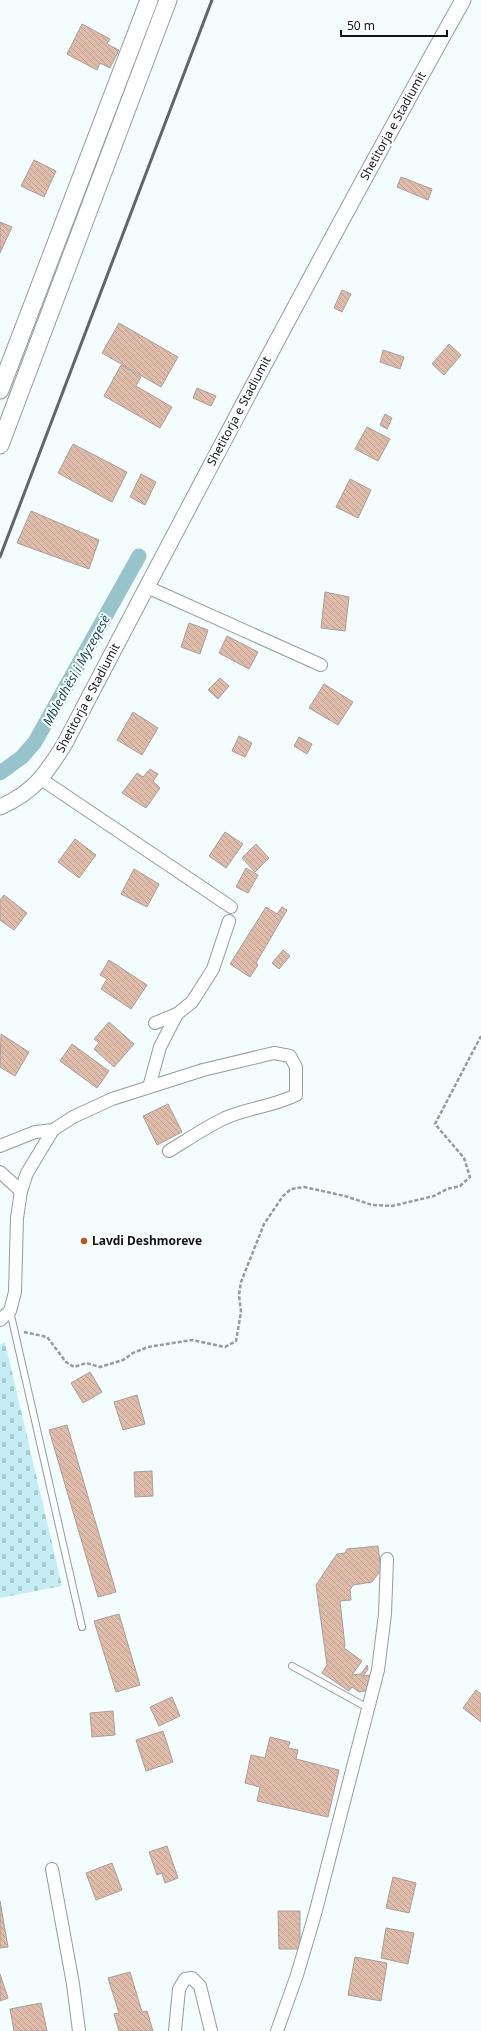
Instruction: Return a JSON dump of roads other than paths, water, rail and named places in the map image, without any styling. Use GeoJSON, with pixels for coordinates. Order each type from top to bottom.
{"type":"FeatureCollection","features":[{"type":"Feature","properties":{"kind":"main road"},"geometry":{"type":"LineString","coordinates":[[0,390],[149,0]]}},
{"type":"Feature","properties":{"kind":"main road"},"geometry":{"type":"LineString","coordinates":[[0,445],[168,0]]}},
{"type":"Feature","properties":{"kind":"street","name":"Shetitorja e Stadiumit"},"geometry":{"type":"LineString","coordinates":[[0,807],[15,800],[41,779],[64,745],[310,279],[463,0]]}},
{"type":"Feature","properties":{"kind":"street"},"geometry":{"type":"LineString","coordinates":[[147,587],[321,665]]}},
{"type":"Feature","properties":{"kind":"street"},"geometry":{"type":"LineString","coordinates":[[41,779],[231,906]]}},
{"type":"Feature","properties":{"kind":"street"},"geometry":{"type":"LineString","coordinates":[[155,1023],[178,1014],[192,1002],[213,969],[229,920]]}},
{"type":"Feature","properties":{"kind":"street"},"geometry":{"type":"LineString","coordinates":[[149,1087],[160,1047],[178,1014]]}},
{"type":"Feature","properties":{"kind":"street"},"geometry":{"type":"LineString","coordinates":[[0,1320],[10,1311],[15,1292],[17,1218],[21,1191],[27,1173],[53,1130],[73,1117],[112,1099],[203,1070],[274,1053],[290,1056],[296,1067],[296,1095],[282,1102],[258,1107],[225,1118],[169,1151]]}},
{"type":"Feature","properties":{"kind":"street"},"geometry":{"type":"LineString","coordinates":[[0,1146],[35,1132],[53,1130]]}},
{"type":"Feature","properties":{"kind":"street"},"geometry":{"type":"LineString","coordinates":[[0,1172],[21,1191]]}},
{"type":"Feature","properties":{"kind":"street"},"geometry":{"type":"LineString","coordinates":[[277,2031],[297,1975],[315,1914],[378,1670],[385,1614],[387,1559]]}},
{"type":"Feature","properties":{"kind":"street"},"geometry":{"type":"LineString","coordinates":[[52,1869],[73,1984],[79,2031]]}},
{"type":"Feature","properties":{"kind":"street"},"geometry":{"type":"LineString","coordinates":[[175,2031],[179,1989],[185,1979],[192,1978],[200,1986],[211,2031]]}},
{"type":"Feature","properties":{"kind":"lane"},"geometry":{"type":"LineString","coordinates":[[10,1311],[82,1627]]}},
{"type":"Feature","properties":{"kind":"lane"},"geometry":{"type":"LineString","coordinates":[[292,1666],[368,1708]]}},
{"type":"Feature","properties":{"kind":"waterway","name":"Mbledhësi i Myzeqesë"},"geometry":{"type":"LineString","coordinates":[[0,773],[22,757],[35,742],[139,556]]}},
{"type":"Feature","properties":{"kind":"railway"},"geometry":{"type":"LineString","coordinates":[[0,557],[212,0]]}},
{"type":"Feature","properties":{"kind":"place","name":"Lavdi Deshmoreve"},"geometry":{"type":"Point","coordinates":[84,1241]}}]}
